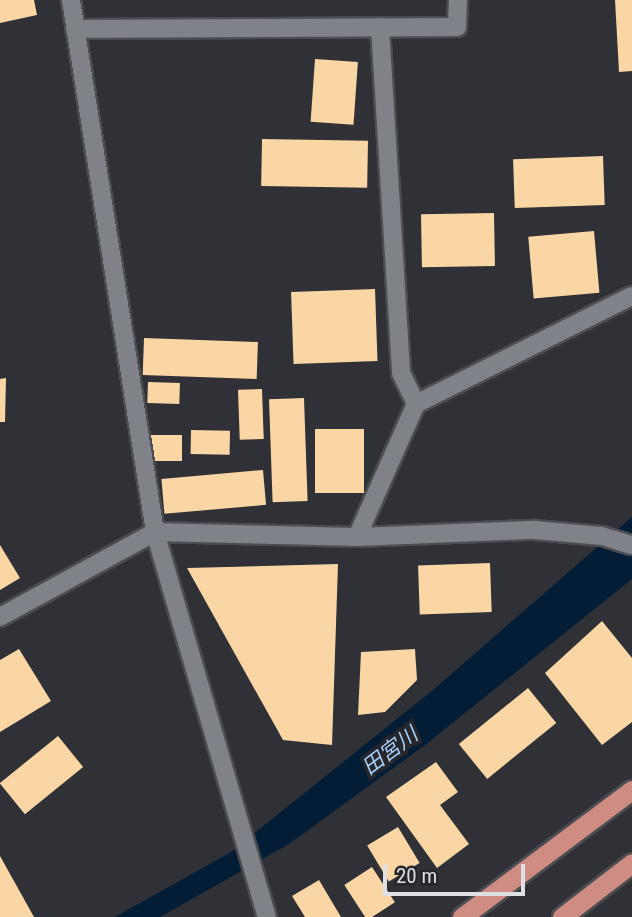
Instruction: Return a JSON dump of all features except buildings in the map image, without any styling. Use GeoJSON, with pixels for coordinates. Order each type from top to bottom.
{"type":"FeatureCollection","features":[{"type":"Feature","properties":{"kind":"highway"},"geometry":{"type":"LineString","coordinates":[[462,917],[632,790]]}},
{"type":"Feature","properties":{"kind":"highway"},"geometry":{"type":"LineString","coordinates":[[562,917],[632,863]]}},
{"type":"Feature","properties":{"kind":"street"},"geometry":{"type":"LineString","coordinates":[[71,0],[155,532],[267,917]]}},
{"type":"Feature","properties":{"kind":"street"},"geometry":{"type":"LineString","coordinates":[[75,29],[457,27],[458,0]]}},
{"type":"Feature","properties":{"kind":"street"},"geometry":{"type":"LineString","coordinates":[[380,27],[401,373],[416,404]]}},
{"type":"Feature","properties":{"kind":"street"},"geometry":{"type":"LineString","coordinates":[[357,537],[416,404],[632,296]]}},
{"type":"Feature","properties":{"kind":"street"},"geometry":{"type":"LineString","coordinates":[[0,617],[155,532],[357,537],[535,530],[602,536],[632,545]]}},
{"type":"Feature","properties":{"kind":"water","name":"田宮川"},"geometry":{"type":"Polygon","coordinates":[[[632,517],[632,579],[425,745],[289,844],[160,917],[115,917],[231,852],[433,690],[632,517]]]}}]}
